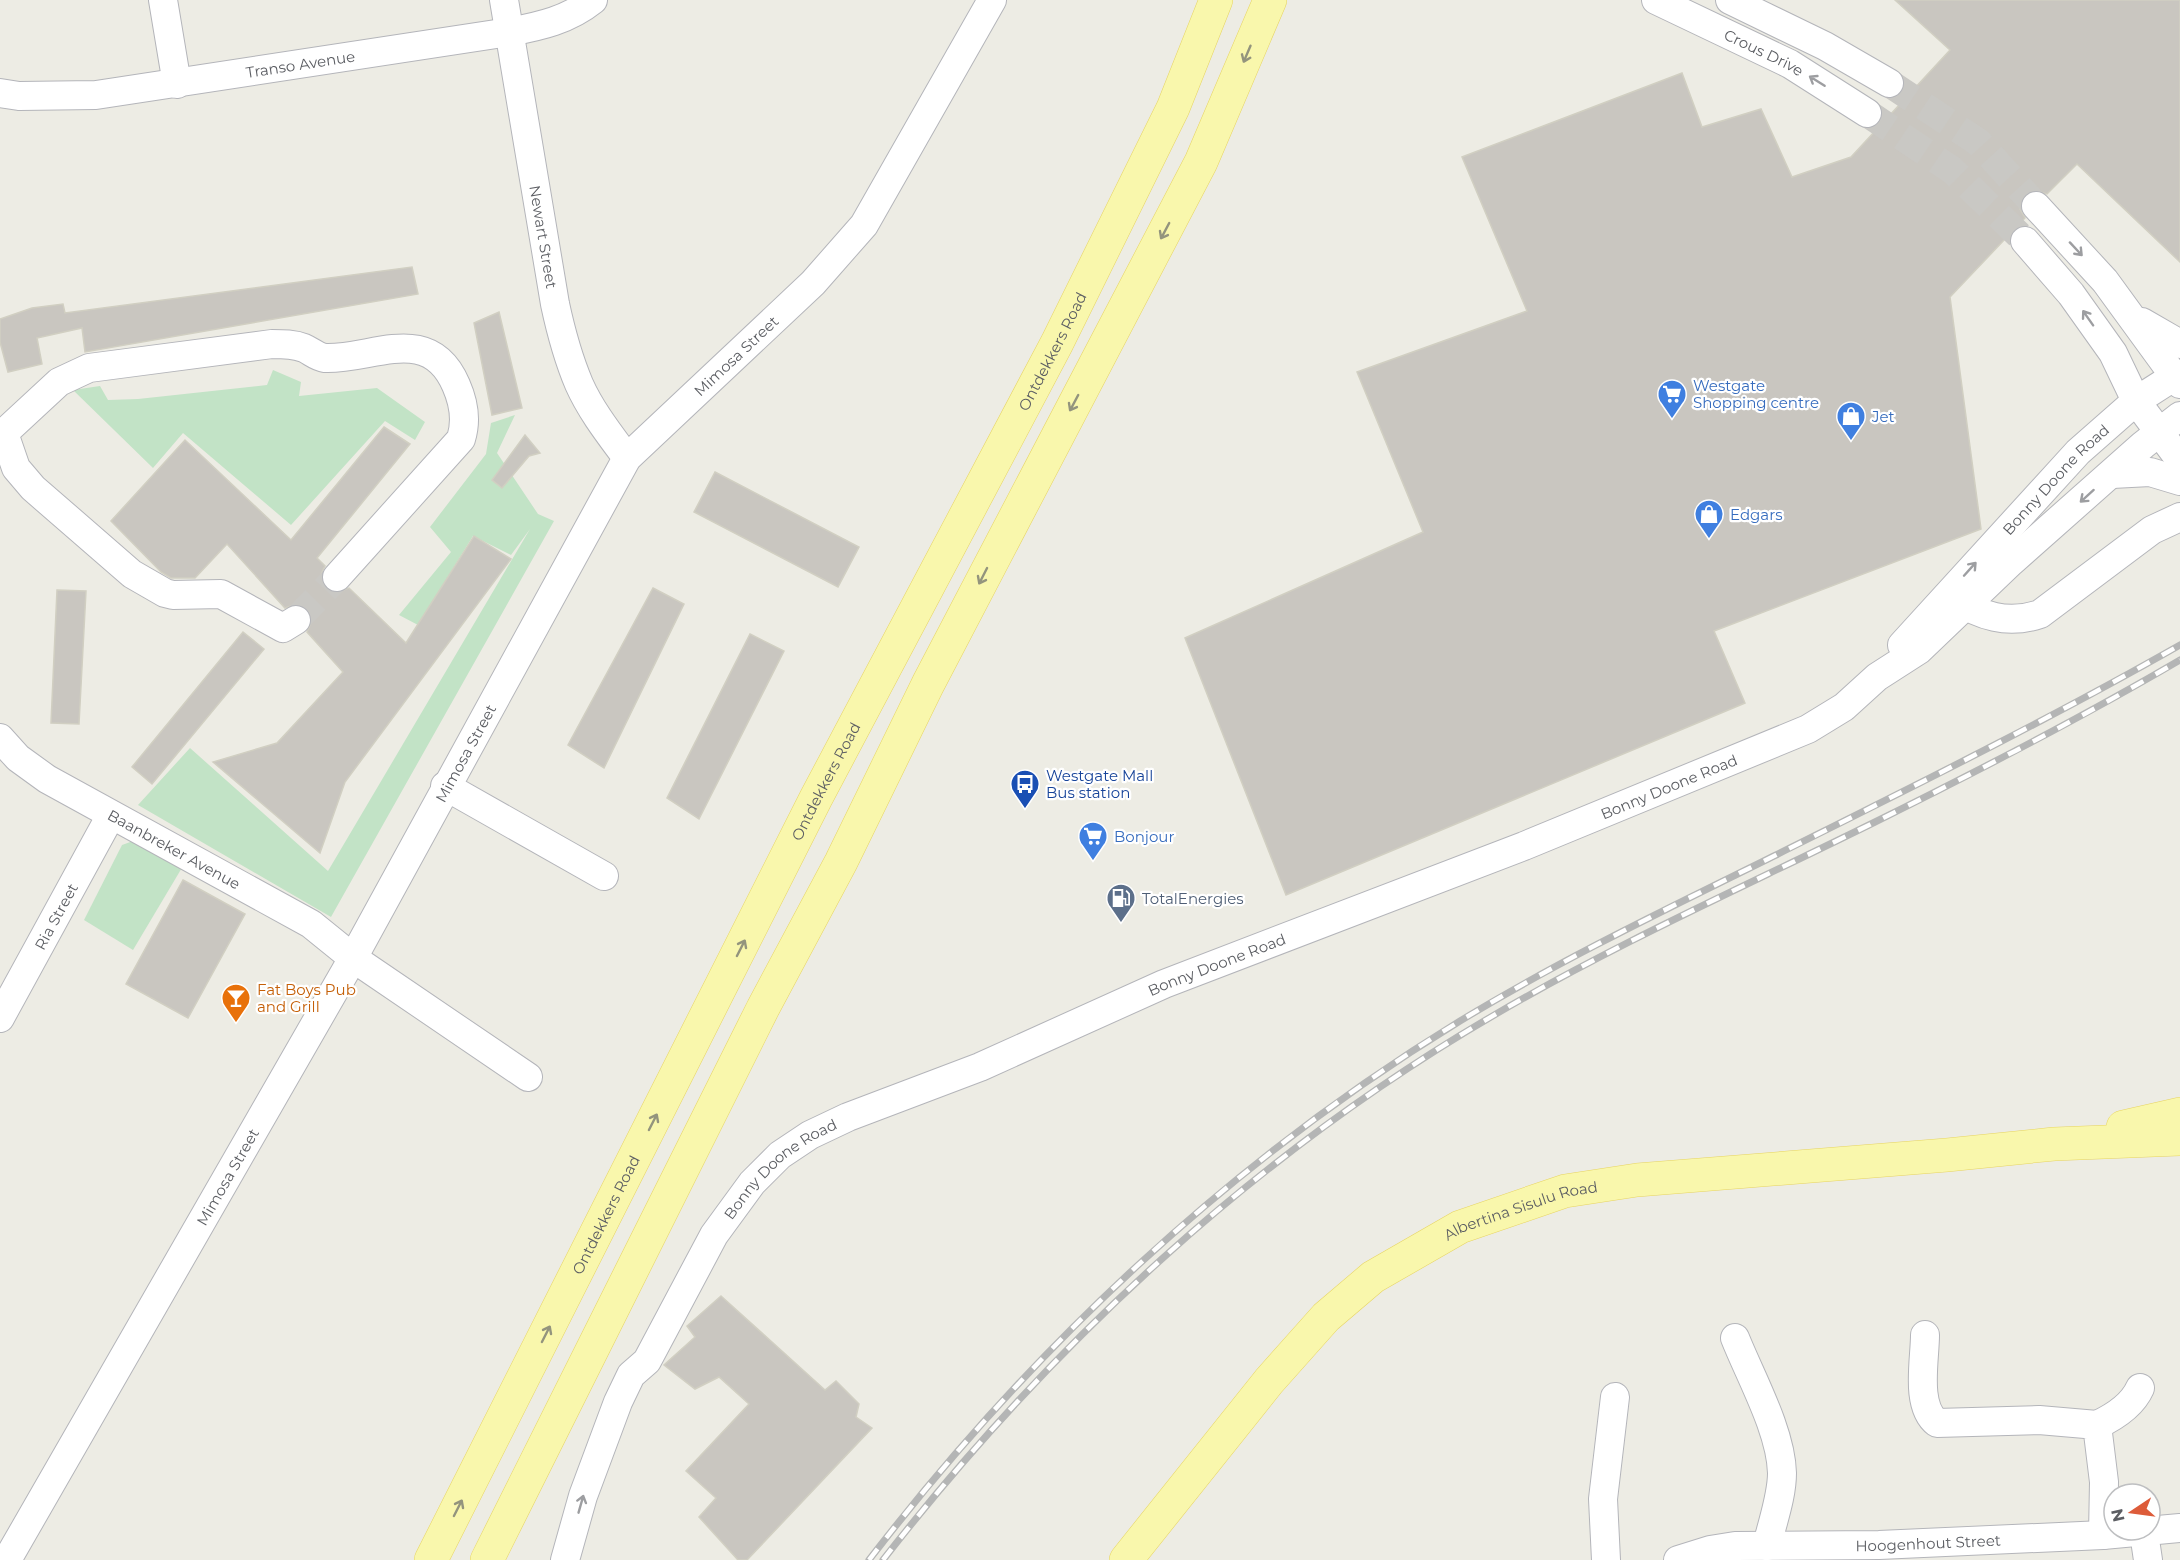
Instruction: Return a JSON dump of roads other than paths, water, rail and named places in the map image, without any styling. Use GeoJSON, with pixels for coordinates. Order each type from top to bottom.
{"type":"FeatureCollection","features":[{"type":"Feature","properties":{"kind":"main road","name":"Ontdekkers Road"},"geometry":{"type":"LineString","coordinates":[[431,1560],[816,798],[1057,343],[1173,108],[1216,0]]}},
{"type":"Feature","properties":{"kind":"main road"},"geometry":{"type":"LineString","coordinates":[[486,1560],[763,1008],[841,862],[928,684],[1201,162],[1270,0]]}},
{"type":"Feature","properties":{"kind":"main road","name":"Albertina Sisulu Road"},"geometry":{"type":"LineString","coordinates":[[2054,1143],[2180,1114]]}},
{"type":"Feature","properties":{"kind":"main road","name":"Albertina Sisulu Road"},"geometry":{"type":"LineString","coordinates":[[1126,1560],[1269,1381],[1326,1317],[1373,1277],[1460,1227],[1565,1191],[1637,1180],[1947,1155],[2054,1143],[2180,1139]]}},
{"type":"Feature","properties":{"kind":"street"},"geometry":{"type":"LineString","coordinates":[[163,0],[177,84]]}},
{"type":"Feature","properties":{"kind":"street","name":"Newart Street"},"geometry":{"type":"LineString","coordinates":[[504,0],[555,304],[566,352],[594,412],[627,458]]}},
{"type":"Feature","properties":{"kind":"street","name":"Transo Avenue"},"geometry":{"type":"LineString","coordinates":[[0,93],[19,96],[96,95],[509,32],[553,23],[578,12],[593,0]]}},
{"type":"Feature","properties":{"kind":"street","name":"Mimosa Street"},"geometry":{"type":"LineString","coordinates":[[7,1560],[352,958],[627,458],[813,283],[864,225],[992,0]]}},
{"type":"Feature","properties":{"kind":"street","name":"Crous Drive"},"geometry":{"type":"LineString","coordinates":[[1656,0],[1790,64],[1866,113]]}},
{"type":"Feature","properties":{"kind":"street"},"geometry":{"type":"LineString","coordinates":[[1730,0],[1825,46],[1889,83]]}},
{"type":"Feature","properties":{"kind":"street"},"geometry":{"type":"LineString","coordinates":[[2036,206],[2105,281],[2177,380]]}},
{"type":"Feature","properties":{"kind":"street"},"geometry":{"type":"LineString","coordinates":[[2025,241],[2071,294],[2113,353],[2136,401],[2170,424],[2180,460]]}},
{"type":"Feature","properties":{"kind":"street"},"geometry":{"type":"LineString","coordinates":[[2128,313],[2168,339],[2180,344]]}},
{"type":"Feature","properties":{"kind":"street"},"geometry":{"type":"LineString","coordinates":[[296,620],[283,628],[221,594],[184,596],[165,593],[132,573],[33,488],[16,468],[6,462],[2,433],[59,382],[89,368],[272,344],[293,345],[325,358],[394,347],[413,349],[433,355],[454,381],[462,399],[465,427],[461,439],[337,577]]}},
{"type":"Feature","properties":{"kind":"street"},"geometry":{"type":"LineString","coordinates":[[2078,452],[2112,394],[2113,353]]}},
{"type":"Feature","properties":{"kind":"street","name":"Bonny Doone Road"},"geometry":{"type":"LineString","coordinates":[[565,1560],[583,1496],[618,1402],[631,1376],[647,1361],[714,1235],[752,1183],[780,1155],[810,1135],[848,1117],[980,1067],[1164,984],[1513,850],[1706,770],[1765,749],[1808,729],[1844,707],[1877,677],[1919,650],[2039,492],[2078,452],[2136,401],[2177,380]]}},
{"type":"Feature","properties":{"kind":"street","name":"Bonny Doone Road"},"geometry":{"type":"LineString","coordinates":[[1957,601],[2011,562],[2170,424]]}},
{"type":"Feature","properties":{"kind":"street"},"geometry":{"type":"LineString","coordinates":[[2112,474],[2150,472],[2180,481]]}},
{"type":"Feature","properties":{"kind":"street"},"geometry":{"type":"LineString","coordinates":[[2039,492],[2062,518]]}},
{"type":"Feature","properties":{"kind":"street"},"geometry":{"type":"LineString","coordinates":[[1957,601],[2005,620],[2021,620],[2040,614],[2152,530],[2180,517]]}},
{"type":"Feature","properties":{"kind":"street","name":"Baanbreker Avenue"},"geometry":{"type":"LineString","coordinates":[[0,738],[18,758],[48,779],[311,924],[352,958],[528,1077]]}},
{"type":"Feature","properties":{"kind":"street"},"geometry":{"type":"LineString","coordinates":[[445,786],[604,876]]}},
{"type":"Feature","properties":{"kind":"street","name":"Ria Street"},"geometry":{"type":"LineString","coordinates":[[0,1018],[111,814]]}},
{"type":"Feature","properties":{"kind":"street"},"geometry":{"type":"LineString","coordinates":[[1925,1335],[1924,1390],[1927,1411],[1937,1423],[2039,1420],[2097,1425],[2109,1420],[2130,1403],[2140,1388]]}},
{"type":"Feature","properties":{"kind":"street"},"geometry":{"type":"LineString","coordinates":[[1735,1338],[1772,1427],[1780,1455],[1781,1484],[1767,1546]]}},
{"type":"Feature","properties":{"kind":"street","name":"Bonny Doone Road"},"geometry":{"type":"LineString","coordinates":[[585,1560],[618,1452],[641,1395],[647,1374],[647,1361]]}},
{"type":"Feature","properties":{"kind":"street"},"geometry":{"type":"LineString","coordinates":[[1606,1560],[1603,1499],[1615,1397]]}},
{"type":"Feature","properties":{"kind":"street"},"geometry":{"type":"LineString","coordinates":[[2097,1425],[2104,1482]]}},
{"type":"Feature","properties":{"kind":"street","name":"Hoogenhout Street"},"geometry":{"type":"LineString","coordinates":[[2128,1542],[2146,1547],[2180,1527]]}},
{"type":"Feature","properties":{"kind":"street","name":"Hoogenhout Street"},"geometry":{"type":"LineString","coordinates":[[1678,1560],[1710,1550],[1767,1546],[1863,1552],[2102,1535]]}},
{"type":"Feature","properties":{"kind":"tunnel"},"geometry":{"type":"LineString","coordinates":[[1889,83],[1978,142],[2036,206]]}},
{"type":"Feature","properties":{"kind":"tunnel"},"geometry":{"type":"LineString","coordinates":[[1867,113],[1952,170],[2025,241]]}},
{"type":"Feature","properties":{"kind":"tunnel"},"geometry":{"type":"LineString","coordinates":[[296,620],[337,577]]}},
{"type":"Feature","properties":{"kind":"railway"},"geometry":{"type":"LineString","coordinates":[[869,1560],[998,1406],[1067,1333],[1215,1197],[1294,1134],[1376,1076],[1498,998],[1577,955],[1980,753],[2180,645]]}},
{"type":"Feature","properties":{"kind":"railway"},"geometry":{"type":"LineString","coordinates":[[883,1560],[948,1480],[1088,1328],[1164,1257],[1242,1190],[1324,1127],[1408,1068],[1496,1014],[1589,962],[1952,783],[2180,660]]}},
{"type":"Feature","properties":{"kind":"place","name":"Westgate Shopping centre"},"geometry":{"type":"Point","coordinates":[1672,420]}},
{"type":"Feature","properties":{"kind":"place","name":"Jet"},"geometry":{"type":"Point","coordinates":[1851,442]}},
{"type":"Feature","properties":{"kind":"place","name":"Edgars"},"geometry":{"type":"Point","coordinates":[1709,540]}},
{"type":"Feature","properties":{"kind":"place","name":"Westgate Mall Bus station"},"geometry":{"type":"Point","coordinates":[1025,810]}},
{"type":"Feature","properties":{"kind":"place","name":"Bonjour"},"geometry":{"type":"Point","coordinates":[1093,862]}},
{"type":"Feature","properties":{"kind":"place","name":"TotalEnergies"},"geometry":{"type":"Point","coordinates":[1121,924]}},
{"type":"Feature","properties":{"kind":"place","name":"Fat Boys Pub and Grill"},"geometry":{"type":"Point","coordinates":[236,1024]}}]}
